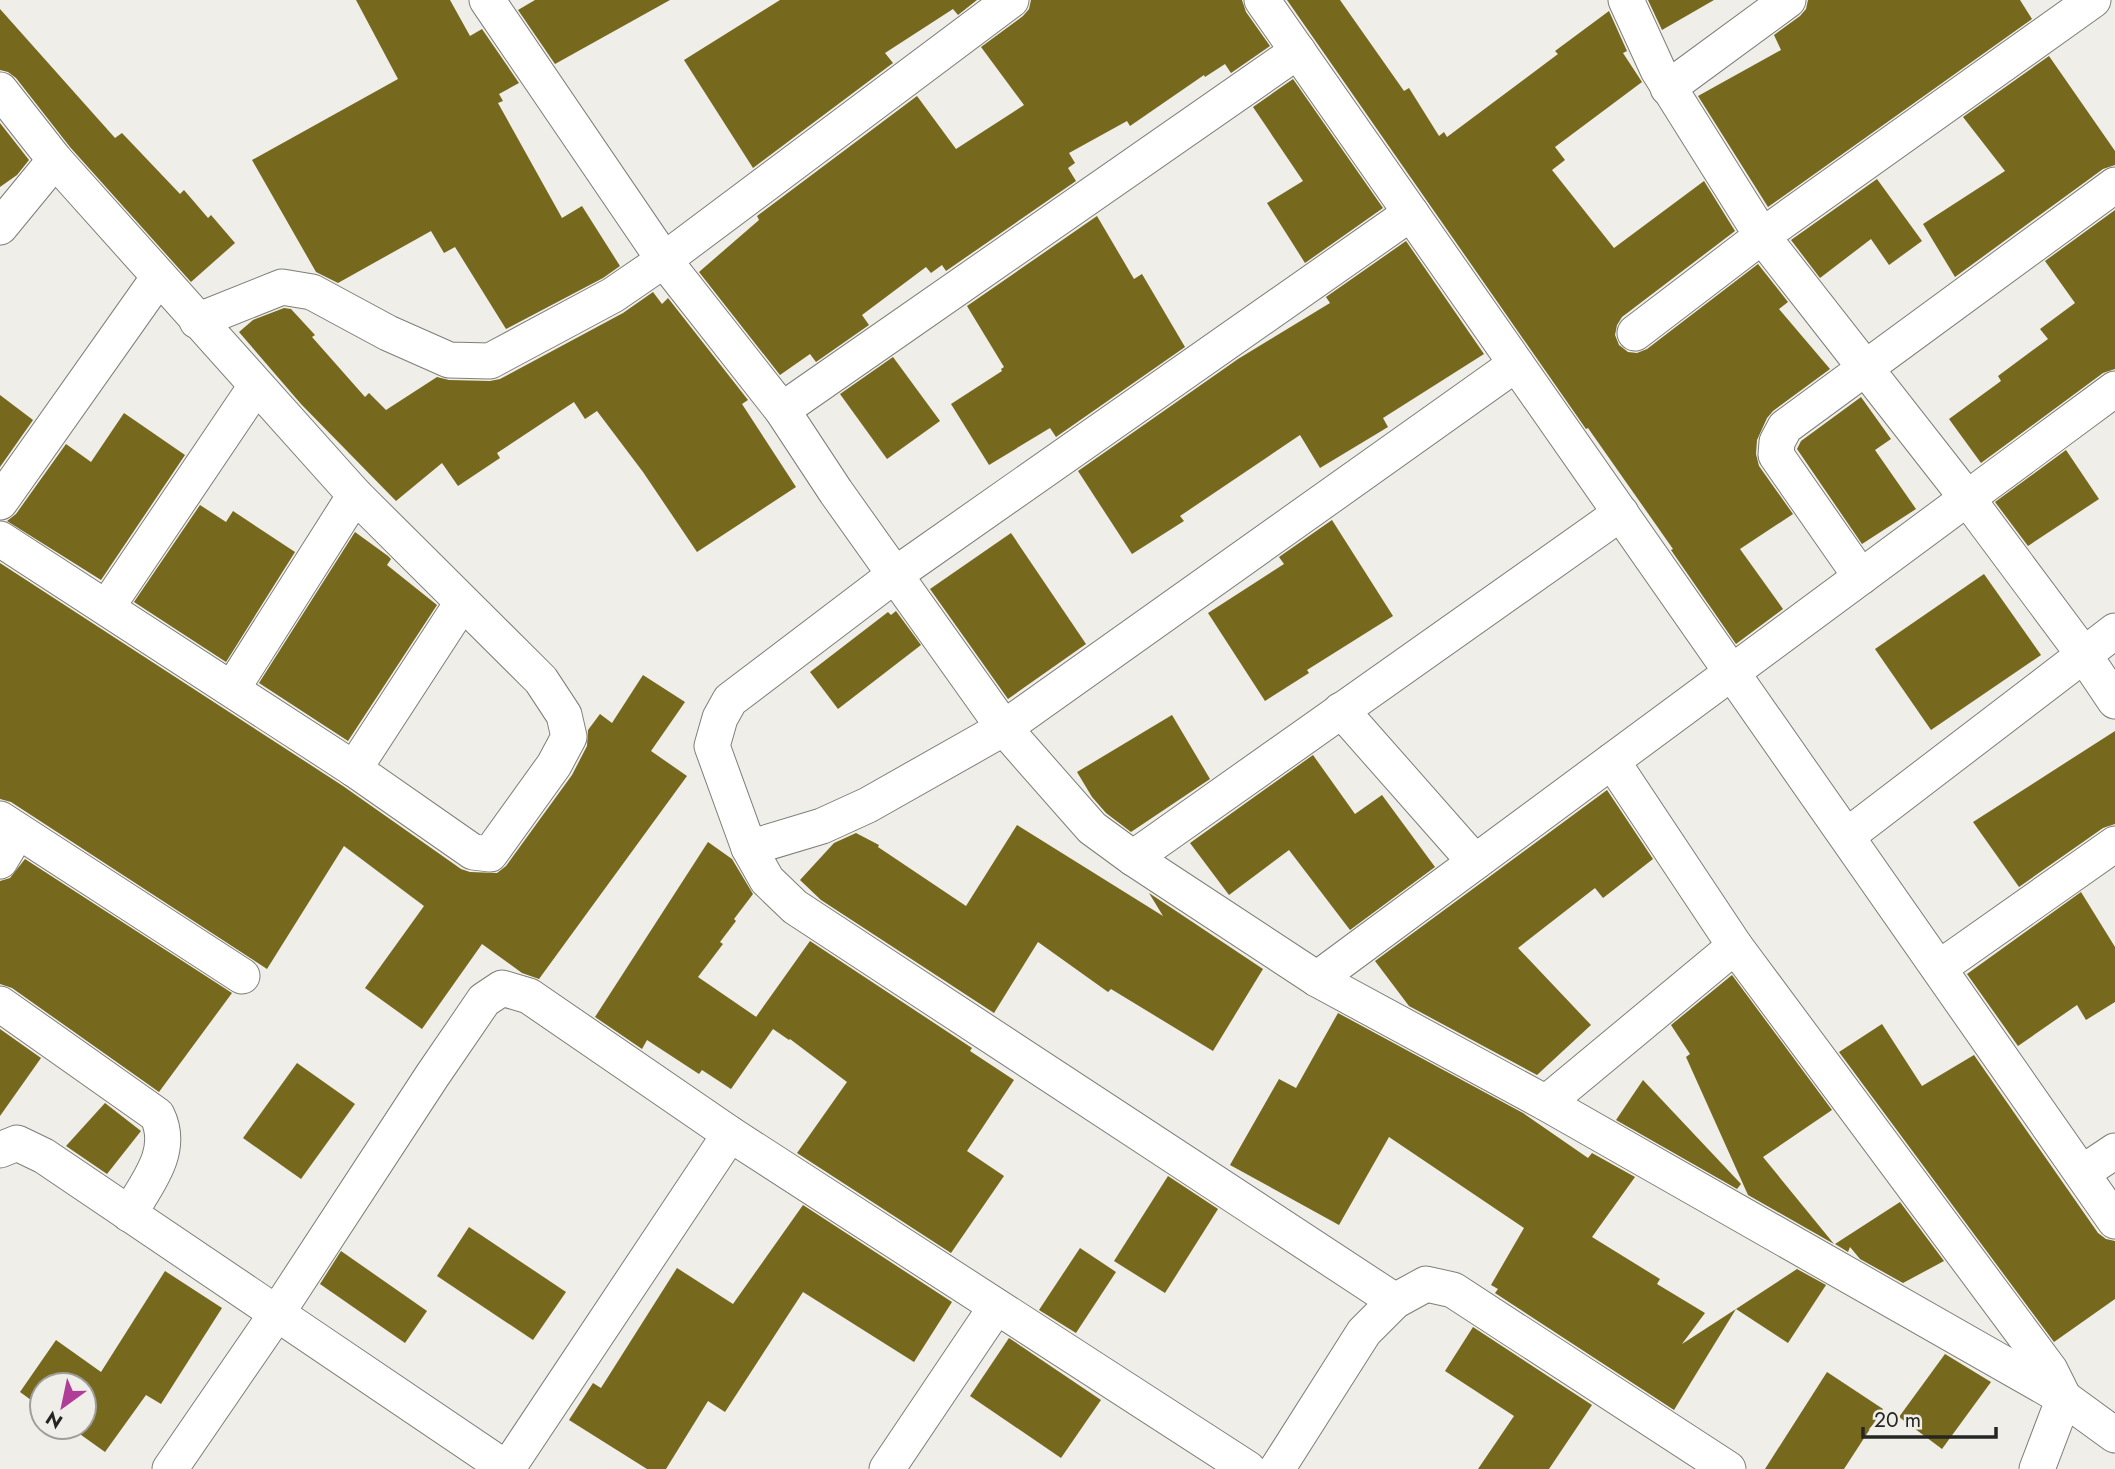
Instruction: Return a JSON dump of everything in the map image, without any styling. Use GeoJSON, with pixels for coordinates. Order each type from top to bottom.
{"type":"FeatureCollection","features":[{"type":"Feature","properties":{"kind":"street"},"geometry":{"type":"LineString","coordinates":[[486,0],[664,260],[782,410],[836,492],[1004,728],[1092,828],[1317,979],[1546,1103],[2064,1398],[2115,1435]]}},
{"type":"Feature","properties":{"kind":"street"},"geometry":{"type":"LineString","coordinates":[[197,321],[282,287],[313,292],[388,333],[449,360],[490,360],[613,295],[664,260],[1011,0]]}},
{"type":"Feature","properties":{"kind":"street"},"geometry":{"type":"LineString","coordinates":[[1262,0],[2115,1221]]}},
{"type":"Feature","properties":{"kind":"street"},"geometry":{"type":"LineString","coordinates":[[1626,0],[1658,71],[1762,236],[1967,498],[2115,701]]}},
{"type":"Feature","properties":{"kind":"street"},"geometry":{"type":"LineString","coordinates":[[1668,88],[1788,0]]}},
{"type":"Feature","properties":{"kind":"street"},"geometry":{"type":"LineString","coordinates":[[1635,333],[1762,236],[2093,0]]}},
{"type":"Feature","properties":{"kind":"street"},"geometry":{"type":"LineString","coordinates":[[782,410],[1298,51]]}},
{"type":"Feature","properties":{"kind":"street"},"geometry":{"type":"LineString","coordinates":[[0,90],[55,160],[355,495],[541,680],[564,715],[569,737],[554,765],[489,854],[473,852],[354,769],[0,539]]}},
{"type":"Feature","properties":{"kind":"street"},"geometry":{"type":"LineString","coordinates":[[0,227],[55,160]]}},
{"type":"Feature","properties":{"kind":"street"},"geometry":{"type":"LineString","coordinates":[[1861,577],[1776,455],[1777,442],[1785,427],[2115,185]]}},
{"type":"Feature","properties":{"kind":"street"},"geometry":{"type":"LineString","coordinates":[[1395,1301],[796,907],[767,880],[749,848],[712,746],[719,718],[730,700],[896,574],[1411,213]]}},
{"type":"Feature","properties":{"kind":"street"},"geometry":{"type":"LineString","coordinates":[[0,502],[159,277]]}},
{"type":"Feature","properties":{"kind":"street"},"geometry":{"type":"LineString","coordinates":[[749,848],[822,825],[868,805],[1004,728],[1516,363]]}},
{"type":"Feature","properties":{"kind":"street"},"geometry":{"type":"LineString","coordinates":[[107,607],[256,386]]}},
{"type":"Feature","properties":{"kind":"street"},"geometry":{"type":"LineString","coordinates":[[1317,979],[2115,389]]}},
{"type":"Feature","properties":{"kind":"street"},"geometry":{"type":"LineString","coordinates":[[232,689],[355,495]]}},
{"type":"Feature","properties":{"kind":"street"},"geometry":{"type":"LineString","coordinates":[[1133,858],[1620,513]]}},
{"type":"Feature","properties":{"kind":"street"},"geometry":{"type":"LineString","coordinates":[[354,769],[462,603]]}},
{"type":"Feature","properties":{"kind":"street"},"geometry":{"type":"LineString","coordinates":[[1847,836],[2115,631]]}},
{"type":"Feature","properties":{"kind":"street"},"geometry":{"type":"LineString","coordinates":[[1341,710],[1475,862]]}},
{"type":"Feature","properties":{"kind":"street"},"geometry":{"type":"LineString","coordinates":[[1612,761],[1735,946],[2050,1370],[2064,1398],[2037,1469]]}},
{"type":"Feature","properties":{"kind":"street"},"geometry":{"type":"LineString","coordinates":[[0,861],[9,825],[242,976]]}},
{"type":"Feature","properties":{"kind":"street"},"geometry":{"type":"LineString","coordinates":[[1939,968],[2115,844]]}},
{"type":"Feature","properties":{"kind":"street"},"geometry":{"type":"LineString","coordinates":[[1546,1103],[1735,946]]}},
{"type":"Feature","properties":{"kind":"street"},"geometry":{"type":"LineString","coordinates":[[170,1469],[277,1313],[484,1000],[502,988],[529,996],[730,1135],[1248,1469]]}},
{"type":"Feature","properties":{"kind":"street"},"geometry":{"type":"LineString","coordinates":[[0,1004],[157,1115],[163,1127],[164,1150],[155,1171],[129,1214]]}},
{"type":"Feature","properties":{"kind":"street"},"geometry":{"type":"LineString","coordinates":[[0,1150],[17,1143],[44,1156],[507,1469],[730,1135]]}},
{"type":"Feature","properties":{"kind":"street"},"geometry":{"type":"LineString","coordinates":[[2082,1173],[2115,1151]]}},
{"type":"Feature","properties":{"kind":"street"},"geometry":{"type":"LineString","coordinates":[[1277,1469],[1364,1332],[1395,1301],[1426,1283],[1453,1290],[1728,1469]]}},
{"type":"Feature","properties":{"kind":"street"},"geometry":{"type":"LineString","coordinates":[[887,1469],[996,1307]]}},
{"type":"Feature","properties":{"kind":"building"},"geometry":{"type":"Polygon","coordinates":[[[356,0],[450,0],[470,36],[482,29],[519,83],[499,94],[503,101],[498,103],[562,218],[582,206],[620,266],[603,278],[506,329],[455,247],[444,253],[431,231],[338,283],[316,272],[252,160],[398,79],[356,0]]]}},
{"type":"Feature","properties":{"kind":"building"},"geometry":{"type":"Polygon","coordinates":[[[535,0],[670,0],[555,64],[518,10],[535,0]]]}},
{"type":"Feature","properties":{"kind":"building"},"geometry":{"type":"Polygon","coordinates":[[[780,0],[977,0],[958,15],[953,9],[885,53],[893,63],[753,168],[684,60],[780,0]]]}},
{"type":"Feature","properties":{"kind":"building"},"geometry":{"type":"Polygon","coordinates":[[[1031,0],[1242,0],[1246,12],[1270,46],[1231,73],[1225,64],[1205,77],[1204,75],[1130,126],[1127,121],[1069,153],[1075,163],[1068,168],[1076,181],[946,271],[942,265],[931,273],[926,267],[862,315],[869,325],[816,362],[810,354],[780,375],[699,272],[759,220],[757,216],[917,96],[956,149],[1024,105],[981,47],[1023,16],[1029,9],[1031,0]]]}},
{"type":"Feature","properties":{"kind":"building"},"geometry":{"type":"Polygon","coordinates":[[[1287,0],[1340,0],[1404,91],[1409,88],[1439,136],[1444,132],[1447,137],[1558,54],[1555,51],[1609,11],[1627,51],[1623,53],[1642,82],[1555,147],[1565,160],[1552,170],[1614,248],[1704,181],[1735,231],[1622,317],[1615,335],[1619,345],[1628,352],[1637,353],[1647,349],[1758,264],[1788,302],[1779,309],[1830,369],[1773,411],[1757,440],[1759,466],[1793,514],[1740,549],[1783,609],[1736,644],[1671,550],[1673,549],[1588,428],[1586,429],[1287,0]]]}},
{"type":"Feature","properties":{"kind":"building"},"geometry":{"type":"Polygon","coordinates":[[[1648,0],[1714,0],[1662,30],[1648,0]]]}},
{"type":"Feature","properties":{"kind":"building"},"geometry":{"type":"Polygon","coordinates":[[[1808,0],[2020,0],[2032,19],[1768,207],[1698,96],[1781,50],[1774,35],[1800,16],[1806,9],[1808,0]]]}},
{"type":"Feature","properties":{"kind":"building"},"geometry":{"type":"Polygon","coordinates":[[[0,9],[115,138],[122,133],[180,194],[184,190],[208,218],[211,215],[235,243],[191,282],[70,147],[16,78],[0,70],[0,9]]]}},
{"type":"Feature","properties":{"kind":"building"},"geometry":{"type":"Polygon","coordinates":[[[2049,56],[2115,151],[2115,165],[2103,169],[1955,277],[1923,224],[2005,171],[1963,117],[2049,56]]]}},
{"type":"Feature","properties":{"kind":"building"},"geometry":{"type":"Polygon","coordinates":[[[1293,79],[1383,208],[1305,263],[1267,203],[1303,181],[1253,107],[1293,79]]]}},
{"type":"Feature","properties":{"kind":"building"},"geometry":{"type":"Polygon","coordinates":[[[0,123],[29,160],[17,175],[0,187],[0,123]]]}},
{"type":"Feature","properties":{"kind":"building"},"geometry":{"type":"Polygon","coordinates":[[[1877,179],[1922,241],[1889,265],[1871,239],[1820,278],[1791,240],[1877,179]]]}},
{"type":"Feature","properties":{"kind":"building"},"geometry":{"type":"Polygon","coordinates":[[[2115,210],[2115,369],[2103,373],[1981,463],[1949,419],[2001,381],[1998,376],[2048,339],[2040,329],[2075,303],[2045,261],[2115,210]]]}},
{"type":"Feature","properties":{"kind":"building"},"geometry":{"type":"Polygon","coordinates":[[[1097,216],[1134,279],[1142,274],[1185,347],[1056,437],[1050,428],[989,465],[951,404],[1002,371],[1004,367],[967,306],[1097,216]]]}},
{"type":"Feature","properties":{"kind":"building"},"geometry":{"type":"Polygon","coordinates":[[[1406,241],[1484,354],[1383,418],[1388,427],[1320,468],[1300,435],[1180,516],[1184,521],[1132,554],[1078,471],[1238,359],[1330,303],[1326,297],[1406,241]]]}},
{"type":"Feature","properties":{"kind":"building"},"geometry":{"type":"Polygon","coordinates":[[[653,292],[662,304],[668,298],[748,400],[742,404],[796,487],[697,552],[643,472],[597,411],[585,419],[574,402],[497,453],[500,458],[458,486],[442,463],[396,501],[301,404],[239,332],[253,320],[284,308],[291,309],[365,397],[369,393],[386,410],[437,377],[449,380],[500,379],[623,313],[653,292]]]}},
{"type":"Feature","properties":{"kind":"building"},"geometry":{"type":"Polygon","coordinates":[[[893,357],[940,421],[887,459],[840,394],[893,357]]]}},
{"type":"Feature","properties":{"kind":"building"},"geometry":{"type":"Polygon","coordinates":[[[0,395],[33,420],[0,467],[0,395]]]}},
{"type":"Feature","properties":{"kind":"building"},"geometry":{"type":"Polygon","coordinates":[[[1861,397],[1891,439],[1875,450],[1916,509],[1862,544],[1797,449],[1801,441],[1861,397]]]}},
{"type":"Feature","properties":{"kind":"building"},"geometry":{"type":"Polygon","coordinates":[[[124,413],[185,455],[101,580],[7,521],[16,514],[66,444],[91,462],[124,413]]]}},
{"type":"Feature","properties":{"kind":"building"},"geometry":{"type":"Polygon","coordinates":[[[2066,450],[2099,499],[2028,546],[1995,502],[2066,450]]]}},
{"type":"Feature","properties":{"kind":"building"},"geometry":{"type":"Polygon","coordinates":[[[200,505],[226,522],[233,511],[295,552],[226,662],[134,602],[200,505]]]}},
{"type":"Feature","properties":{"kind":"building"},"geometry":{"type":"Polygon","coordinates":[[[1332,520],[1393,616],[1307,670],[1309,673],[1265,701],[1208,613],[1284,564],[1279,557],[1332,520]]]}},
{"type":"Feature","properties":{"kind":"building"},"geometry":{"type":"Polygon","coordinates":[[[355,532],[388,556],[391,559],[387,565],[437,605],[348,741],[259,683],[355,532]]]}},
{"type":"Feature","properties":{"kind":"building"},"geometry":{"type":"Polygon","coordinates":[[[1011,533],[1086,644],[1008,699],[930,589],[1011,533]]]}},
{"type":"Feature","properties":{"kind":"building"},"geometry":{"type":"Polygon","coordinates":[[[0,563],[343,786],[461,869],[470,872],[497,873],[506,866],[572,775],[587,746],[588,730],[600,714],[612,723],[643,675],[685,702],[651,751],[687,776],[539,979],[522,973],[482,944],[422,1029],[365,988],[424,906],[344,846],[267,969],[11,802],[0,799],[0,563]]]}},
{"type":"Feature","properties":{"kind":"building"},"geometry":{"type":"Polygon","coordinates":[[[1984,574],[2041,655],[1931,730],[1875,649],[1984,574]]]}},
{"type":"Feature","properties":{"kind":"building"},"geometry":{"type":"Polygon","coordinates":[[[896,611],[921,645],[838,709],[810,672],[888,612],[891,615],[896,611]]]}},
{"type":"Feature","properties":{"kind":"building"},"geometry":{"type":"Polygon","coordinates":[[[1172,715],[1210,779],[1131,832],[1106,813],[1092,797],[1077,772],[1172,715]]]}},
{"type":"Feature","properties":{"kind":"building"},"geometry":{"type":"Polygon","coordinates":[[[2115,731],[2115,824],[2103,828],[2019,887],[1973,822],[2115,731]]]}},
{"type":"Feature","properties":{"kind":"building"},"geometry":{"type":"Polygon","coordinates":[[[1313,755],[1355,814],[1382,795],[1435,867],[1350,930],[1289,850],[1229,895],[1190,843],[1313,755]]]}},
{"type":"Feature","properties":{"kind":"building"},"geometry":{"type":"Polygon","coordinates":[[[1607,790],[1653,859],[1603,898],[1595,888],[1518,948],[1591,1025],[1537,1075],[1409,1006],[1375,961],[1607,790]]]}},
{"type":"Feature","properties":{"kind":"building"},"geometry":{"type":"Polygon","coordinates":[[[1017,825],[1163,916],[1149,893],[1263,969],[1213,1051],[1111,989],[1108,992],[1038,942],[994,1013],[821,900],[800,880],[834,843],[856,833],[879,845],[878,847],[966,906],[1017,825]]]}},
{"type":"Feature","properties":{"kind":"building"},"geometry":{"type":"Polygon","coordinates":[[[708,842],[732,859],[753,894],[720,942],[723,944],[698,977],[756,1017],[810,941],[972,1048],[970,1051],[1014,1080],[967,1151],[1004,1176],[951,1253],[797,1153],[847,1082],[790,1039],[773,1029],[731,1089],[702,1070],[699,1074],[647,1040],[642,1049],[595,1017],[708,842]]]}},
{"type":"Feature","properties":{"kind":"building"},"geometry":{"type":"Polygon","coordinates":[[[25,859],[232,993],[159,1092],[12,988],[0,984],[0,881],[10,878],[25,859]]]}},
{"type":"Feature","properties":{"kind":"building"},"geometry":{"type":"Polygon","coordinates":[[[2081,892],[2115,947],[2115,1002],[2086,1020],[2077,1005],[2018,1046],[1967,974],[2081,892]]]}},
{"type":"Feature","properties":{"kind":"building"},"geometry":{"type":"Polygon","coordinates":[[[1732,975],[1832,1110],[1763,1157],[1834,1244],[1748,1195],[1686,1057],[1690,1054],[1671,1025],[1732,975]]]}},
{"type":"Feature","properties":{"kind":"building"},"geometry":{"type":"Polygon","coordinates":[[[1338,1013],[1523,1113],[1588,1158],[1592,1153],[1635,1177],[1592,1237],[1660,1279],[1657,1284],[1705,1313],[1682,1344],[1736,1309],[1674,1410],[1495,1293],[1498,1289],[1491,1285],[1524,1228],[1389,1137],[1339,1225],[1230,1165],[1279,1079],[1296,1088],[1338,1013]]]}},
{"type":"Feature","properties":{"kind":"building"},"geometry":{"type":"Polygon","coordinates":[[[1882,1024],[1922,1086],[1974,1055],[2098,1233],[2115,1241],[2115,1299],[2054,1342],[1839,1052],[1882,1024]]]}},
{"type":"Feature","properties":{"kind":"building"},"geometry":{"type":"Polygon","coordinates":[[[0,1029],[41,1058],[0,1116],[0,1029]]]}},
{"type":"Feature","properties":{"kind":"building"},"geometry":{"type":"Polygon","coordinates":[[[297,1063],[355,1104],[301,1179],[243,1138],[297,1063]]]}},
{"type":"Feature","properties":{"kind":"building"},"geometry":{"type":"Polygon","coordinates":[[[1643,1080],[1741,1184],[1737,1189],[1616,1120],[1643,1080]]]}},
{"type":"Feature","properties":{"kind":"building"},"geometry":{"type":"Polygon","coordinates":[[[105,1103],[141,1131],[107,1174],[66,1146],[105,1103]]]}},
{"type":"Feature","properties":{"kind":"building"},"geometry":{"type":"Polygon","coordinates":[[[1168,1176],[1218,1209],[1165,1293],[1114,1261],[1168,1176]]]}},
{"type":"Feature","properties":{"kind":"building"},"geometry":{"type":"Polygon","coordinates":[[[1900,1202],[1944,1261],[1903,1283],[1860,1259],[1850,1247],[1848,1252],[1835,1244],[1900,1202]]]}},
{"type":"Feature","properties":{"kind":"building"},"geometry":{"type":"Polygon","coordinates":[[[803,1205],[952,1302],[914,1362],[803,1292],[725,1412],[708,1401],[666,1469],[647,1469],[569,1420],[593,1383],[601,1388],[677,1268],[733,1304],[803,1205]]]}},
{"type":"Feature","properties":{"kind":"building"},"geometry":{"type":"Polygon","coordinates":[[[469,1227],[566,1292],[533,1340],[437,1276],[469,1227]]]}},
{"type":"Feature","properties":{"kind":"building"},"geometry":{"type":"Polygon","coordinates":[[[1080,1248],[1116,1272],[1076,1333],[1039,1310],[1080,1248]]]}},
{"type":"Feature","properties":{"kind":"building"},"geometry":{"type":"Polygon","coordinates":[[[341,1251],[427,1311],[405,1343],[320,1284],[341,1251]]]}},
{"type":"Feature","properties":{"kind":"building"},"geometry":{"type":"Polygon","coordinates":[[[1797,1269],[1826,1285],[1788,1343],[1736,1309],[1797,1269]]]}},
{"type":"Feature","properties":{"kind":"building"},"geometry":{"type":"Polygon","coordinates":[[[165,1271],[222,1308],[161,1404],[146,1395],[105,1452],[90,1441],[98,1441],[98,1371],[35,1371],[56,1340],[101,1372],[165,1271]]]}},
{"type":"Feature","properties":{"kind":"building"},"geometry":{"type":"Polygon","coordinates":[[[1473,1327],[1592,1405],[1549,1469],[1478,1469],[1514,1416],[1445,1371],[1473,1327]]]}},
{"type":"Feature","properties":{"kind":"building"},"geometry":{"type":"Polygon","coordinates":[[[1009,1338],[1101,1400],[1061,1458],[970,1396],[1009,1338]]]}},
{"type":"Feature","properties":{"kind":"building"},"geometry":{"type":"Polygon","coordinates":[[[1945,1354],[1991,1382],[1942,1449],[1899,1417],[1945,1354]]]}},
{"type":"Feature","properties":{"kind":"building"},"geometry":{"type":"Polygon","coordinates":[[[1827,1372],[1883,1409],[1844,1469],[1765,1469],[1827,1372]]]}},
{"type":"Feature","properties":{"kind":"building"},"geometry":{"type":"Polygon","coordinates":[[[28,1380],[28,1398],[20,1392],[28,1380]]]}}]}
